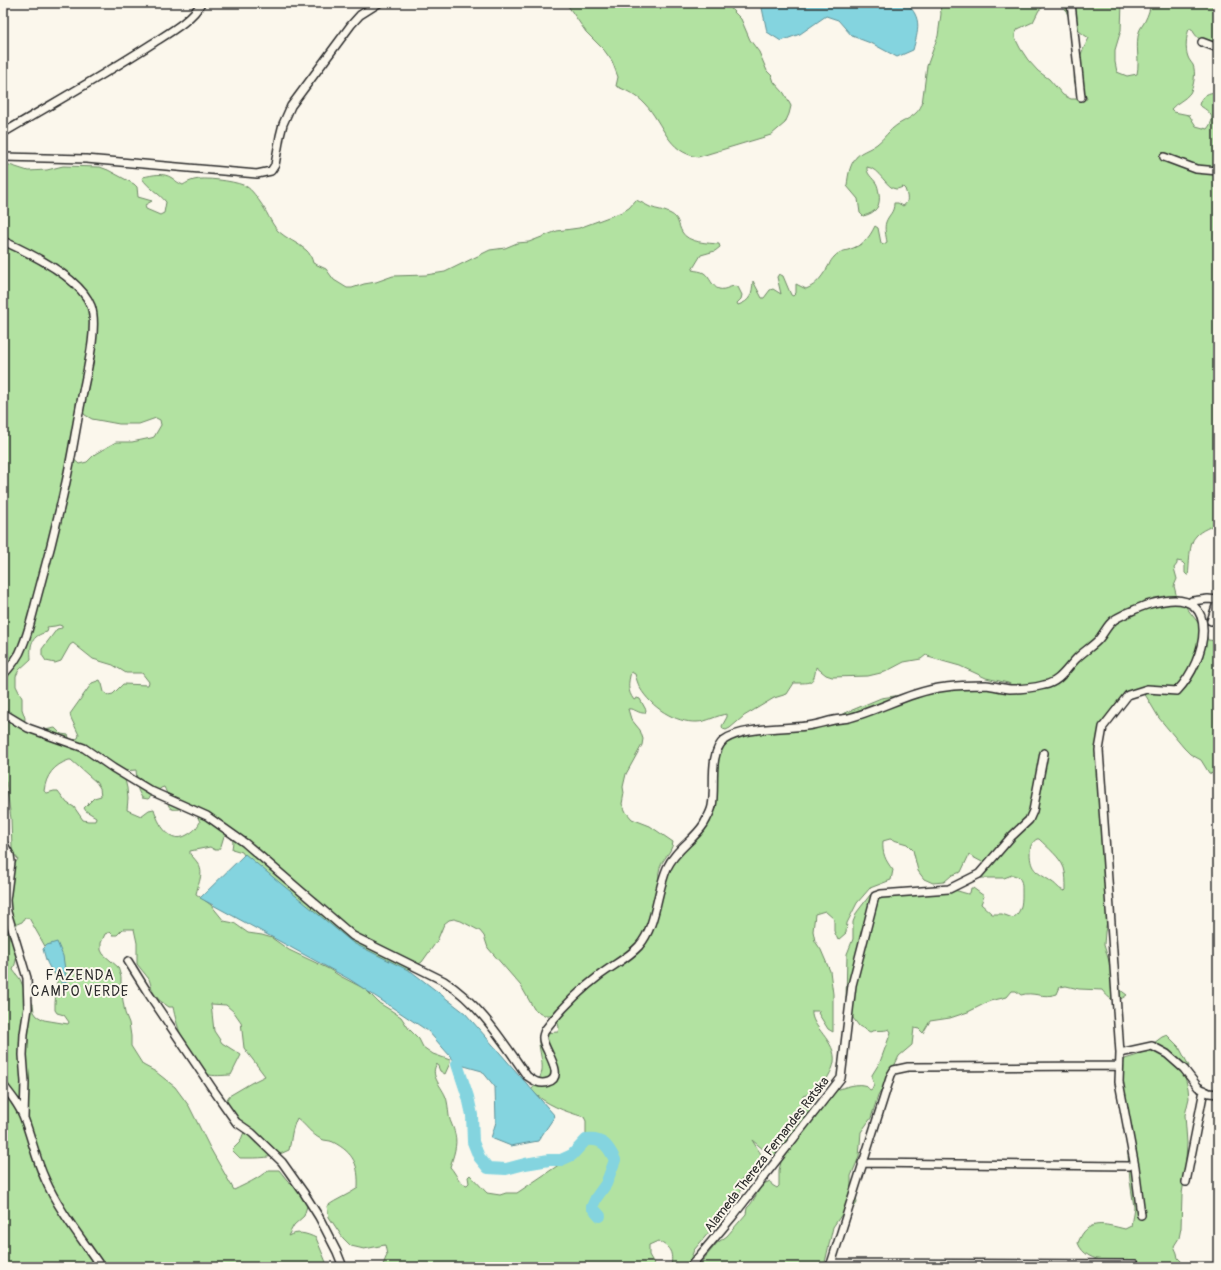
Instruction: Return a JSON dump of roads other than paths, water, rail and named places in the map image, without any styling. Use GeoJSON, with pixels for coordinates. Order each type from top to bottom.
{"type":"FeatureCollection","features":[{"type":"Feature","properties":{"kind":"street"},"geometry":{"type":"LineString","coordinates":[[3,133],[106,74],[190,17],[197,11],[201,3]]}},
{"type":"Feature","properties":{"kind":"street"},"geometry":{"type":"LineString","coordinates":[[3,157],[86,159],[257,174],[271,171],[275,165],[280,136],[291,106],[351,25],[360,15],[378,3]]}},
{"type":"Feature","properties":{"kind":"street"},"geometry":{"type":"LineString","coordinates":[[1071,3],[1081,98]]}},
{"type":"Feature","properties":{"kind":"street"},"geometry":{"type":"LineString","coordinates":[[1202,42],[1218,48]]}},
{"type":"Feature","properties":{"kind":"street"},"geometry":{"type":"LineString","coordinates":[[1164,157],[1196,169],[1218,171]]}},
{"type":"Feature","properties":{"kind":"street"},"geometry":{"type":"LineString","coordinates":[[3,241],[28,252],[60,272],[72,282],[85,295],[90,304],[94,314],[94,329],[66,481],[52,543],[23,645],[13,665],[3,675]]}},
{"type":"Feature","properties":{"kind":"street"},"geometry":{"type":"LineString","coordinates":[[3,713],[28,728],[84,748],[151,791],[207,816],[246,843],[353,936],[444,980],[458,989],[489,1023],[527,1076],[535,1082],[543,1083],[553,1080],[555,1077],[554,1064],[544,1043],[543,1037],[545,1030],[577,993],[629,955],[640,944],[647,933],[667,867],[674,856],[702,827],[710,813],[712,805],[714,762],[719,746],[725,740],[754,730],[807,726],[835,719],[848,718],[900,698],[935,688],[948,686],[986,685],[1011,689],[1046,685],[1060,678],[1077,658],[1096,642],[1114,620],[1148,603],[1208,599],[1218,600],[1211,621],[1210,637],[1204,651],[1187,680],[1177,691],[1147,689],[1128,695],[1103,727],[1099,750],[1120,1053],[1119,1082],[1135,1167],[1141,1215]]}},
{"type":"Feature","properties":{"kind":"street"},"geometry":{"type":"LineString","coordinates":[[1192,601],[1201,605],[1211,621]]}},
{"type":"Feature","properties":{"kind":"street","name":"Alameda Thereza Fernandes Ratska"},"geometry":{"type":"LineString","coordinates":[[690,1267],[733,1216],[841,1078],[852,985],[875,896],[881,894],[949,889],[979,874],[1011,837],[1029,820],[1033,811],[1044,753]]}},
{"type":"Feature","properties":{"kind":"street"},"geometry":{"type":"LineString","coordinates":[[3,843],[8,849],[11,862],[6,900],[7,912],[27,978],[28,1008],[24,1034],[23,1055],[25,1082],[24,1118]]}},
{"type":"Feature","properties":{"kind":"street"},"geometry":{"type":"LineString","coordinates":[[128,961],[148,994],[236,1122],[252,1133],[282,1162],[319,1217],[343,1267]]}},
{"type":"Feature","properties":{"kind":"street"},"geometry":{"type":"LineString","coordinates":[[1120,1053],[1152,1046],[1167,1054],[1184,1069],[1198,1087],[1209,1093],[1218,1094]]}},
{"type":"Feature","properties":{"kind":"street"},"geometry":{"type":"LineString","coordinates":[[1119,1066],[908,1067],[894,1070],[862,1163],[831,1265],[1135,1264]]}},
{"type":"Feature","properties":{"kind":"street"},"geometry":{"type":"LineString","coordinates":[[3,1085],[15,1101],[24,1118],[35,1156],[55,1199],[101,1267]]}},
{"type":"Feature","properties":{"kind":"street"},"geometry":{"type":"LineString","coordinates":[[1186,1182],[1204,1090]]}},
{"type":"Feature","properties":{"kind":"street"},"geometry":{"type":"LineString","coordinates":[[862,1163],[1129,1166]]}},
{"type":"Feature","properties":{"kind":"water"},"geometry":{"type":"Polygon","coordinates":[[[761,3],[906,3],[915,14],[918,25],[913,50],[897,57],[873,44],[852,36],[838,20],[826,16],[800,34],[781,41],[767,32],[761,3]]]}},
{"type":"Feature","properties":{"kind":"water"},"geometry":{"type":"Polygon","coordinates":[[[245,854],[353,943],[412,972],[465,1013],[555,1116],[538,1141],[511,1146],[491,1138],[496,1122],[495,1087],[482,1071],[457,1064],[428,1031],[349,979],[200,898],[245,854]]]}},
{"type":"Feature","properties":{"kind":"water"},"geometry":{"type":"Polygon","coordinates":[[[57,942],[63,956],[67,983],[61,983],[58,976],[50,968],[43,949],[47,945],[57,942]]]}},
{"type":"Feature","properties":{"kind":"waterway"},"geometry":{"type":"LineString","coordinates":[[457,1064],[468,1097],[472,1115],[473,1142],[479,1157],[488,1168],[506,1169],[549,1160],[561,1160],[572,1155],[586,1140],[597,1140],[607,1147],[615,1160],[606,1184],[596,1198],[592,1207],[600,1216]]}},
{"type":"Feature","properties":{"kind":"district","name":"FAZENDA CAMPO VERDE"},"geometry":{"type":"Point","coordinates":[80,984]}}]}
